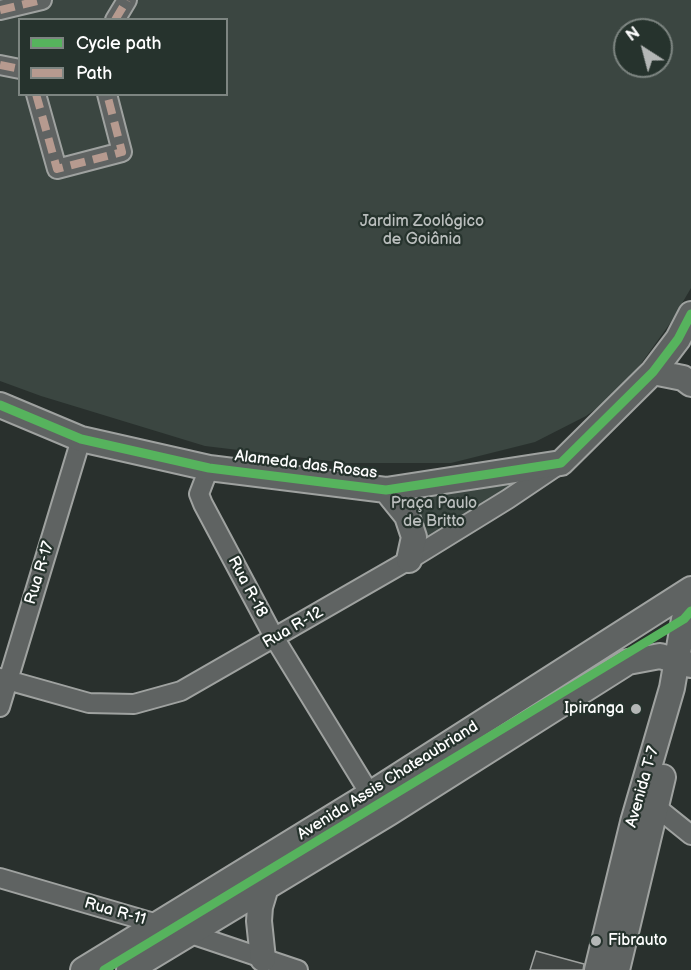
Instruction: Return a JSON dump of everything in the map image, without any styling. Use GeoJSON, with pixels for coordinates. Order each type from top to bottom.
{"type":"FeatureCollection","features":[{"type":"Feature","properties":{"kind":"main road"},"geometry":{"type":"LineString","coordinates":[[561,463],[653,372],[684,346],[691,314]]}},
{"type":"Feature","properties":{"kind":"main road"},"geometry":{"type":"LineString","coordinates":[[653,372],[688,376]]}},
{"type":"Feature","properties":{"kind":"main road","name":"Alameda das Rosas"},"geometry":{"type":"LineString","coordinates":[[0,405],[81,439],[209,468],[386,489],[561,463]]}},
{"type":"Feature","properties":{"kind":"main road"},"geometry":{"type":"LineString","coordinates":[[386,489],[407,516],[414,537],[409,560]]}},
{"type":"Feature","properties":{"kind":"main road","name":"Avenida Assis Chateaubriand"},"geometry":{"type":"LineString","coordinates":[[83,970],[370,794],[691,589]]}},
{"type":"Feature","properties":{"kind":"main road","name":"Avenida T-7"},"geometry":{"type":"LineString","coordinates":[[617,970],[686,667],[684,619],[691,605]]}},
{"type":"Feature","properties":{"kind":"main road","name":"Avenida Assis Chateaubriand"},"geometry":{"type":"LineString","coordinates":[[129,970],[389,813],[628,662],[660,656],[686,667]]}},
{"type":"Feature","properties":{"kind":"main road"},"geometry":{"type":"LineString","coordinates":[[628,662],[658,677],[672,688]]}},
{"type":"Feature","properties":{"kind":"main road","name":"Avenida T-7"},"geometry":{"type":"LineString","coordinates":[[597,970],[633,822],[672,688],[686,667]]}},
{"type":"Feature","properties":{"kind":"main road"},"geometry":{"type":"LineString","coordinates":[[250,961],[266,887]]}},
{"type":"Feature","properties":{"kind":"street"},"geometry":{"type":"LineString","coordinates":[[0,10],[42,0]]}},
{"type":"Feature","properties":{"kind":"street"},"geometry":{"type":"LineString","coordinates":[[116,18],[127,0]]}},
{"type":"Feature","properties":{"kind":"street"},"geometry":{"type":"LineString","coordinates":[[0,65],[18,69]]}},
{"type":"Feature","properties":{"kind":"street"},"geometry":{"type":"LineString","coordinates":[[37,96],[57,169],[122,152],[108,96]]}},
{"type":"Feature","properties":{"kind":"street","name":"Rua R-17"},"geometry":{"type":"LineString","coordinates":[[0,707],[4,679],[81,439]]}},
{"type":"Feature","properties":{"kind":"street","name":"Rua R-12"},"geometry":{"type":"LineString","coordinates":[[4,679],[90,703],[134,704],[181,691],[409,560],[508,499],[561,463]]}},
{"type":"Feature","properties":{"kind":"street","name":"Rua R-18"},"geometry":{"type":"LineString","coordinates":[[209,468],[199,494],[203,504],[275,639],[370,794]]}},
{"type":"Feature","properties":{"kind":"street"},"geometry":{"type":"LineString","coordinates":[[655,806],[691,835]]}},
{"type":"Feature","properties":{"kind":"street","name":"Rua R-11"},"geometry":{"type":"LineString","coordinates":[[0,878],[188,933],[250,961],[298,970]]}},
{"type":"Feature","properties":{"kind":"green space","name":"Jardim Zoológico de Goiânia"},"geometry":{"type":"Polygon","coordinates":[[[0,0],[691,0],[691,288],[671,322],[622,390],[586,416],[535,442],[451,463],[346,463],[205,446],[41,396],[0,381],[0,0]]]}},
{"type":"Feature","properties":{"kind":"green space","name":"Praça Paulo de Britto"},"geometry":{"type":"Polygon","coordinates":[[[521,480],[422,544],[401,497],[521,480]]]}},
{"type":"Feature","properties":{"kind":"building"},"geometry":{"type":"Polygon","coordinates":[[[536,951],[584,964],[583,970],[530,970],[536,951]]]}},
{"type":"Feature","properties":{"kind":"marked path"},"geometry":{"type":"LineString","coordinates":[[0,10],[42,0]]}},
{"type":"Feature","properties":{"kind":"marked path"},"geometry":{"type":"LineString","coordinates":[[116,18],[127,0]]}},
{"type":"Feature","properties":{"kind":"marked path"},"geometry":{"type":"LineString","coordinates":[[0,65],[18,69]]}},
{"type":"Feature","properties":{"kind":"marked path"},"geometry":{"type":"LineString","coordinates":[[37,96],[57,169],[122,152],[108,96]]}},
{"type":"Feature","properties":{"kind":"cycle path"},"geometry":{"type":"LineString","coordinates":[[0,405],[81,439],[209,468],[386,490],[561,463],[653,372],[678,339],[691,314]]}},
{"type":"Feature","properties":{"kind":"cycle path"},"geometry":{"type":"LineString","coordinates":[[104,970],[684,619],[691,611]]}},
{"type":"Feature","properties":{"kind":"place","name":"Ipiranga"},"geometry":{"type":"Point","coordinates":[636,709]}},
{"type":"Feature","properties":{"kind":"place","name":"Fibrauto"},"geometry":{"type":"Point","coordinates":[596,941]}}]}
